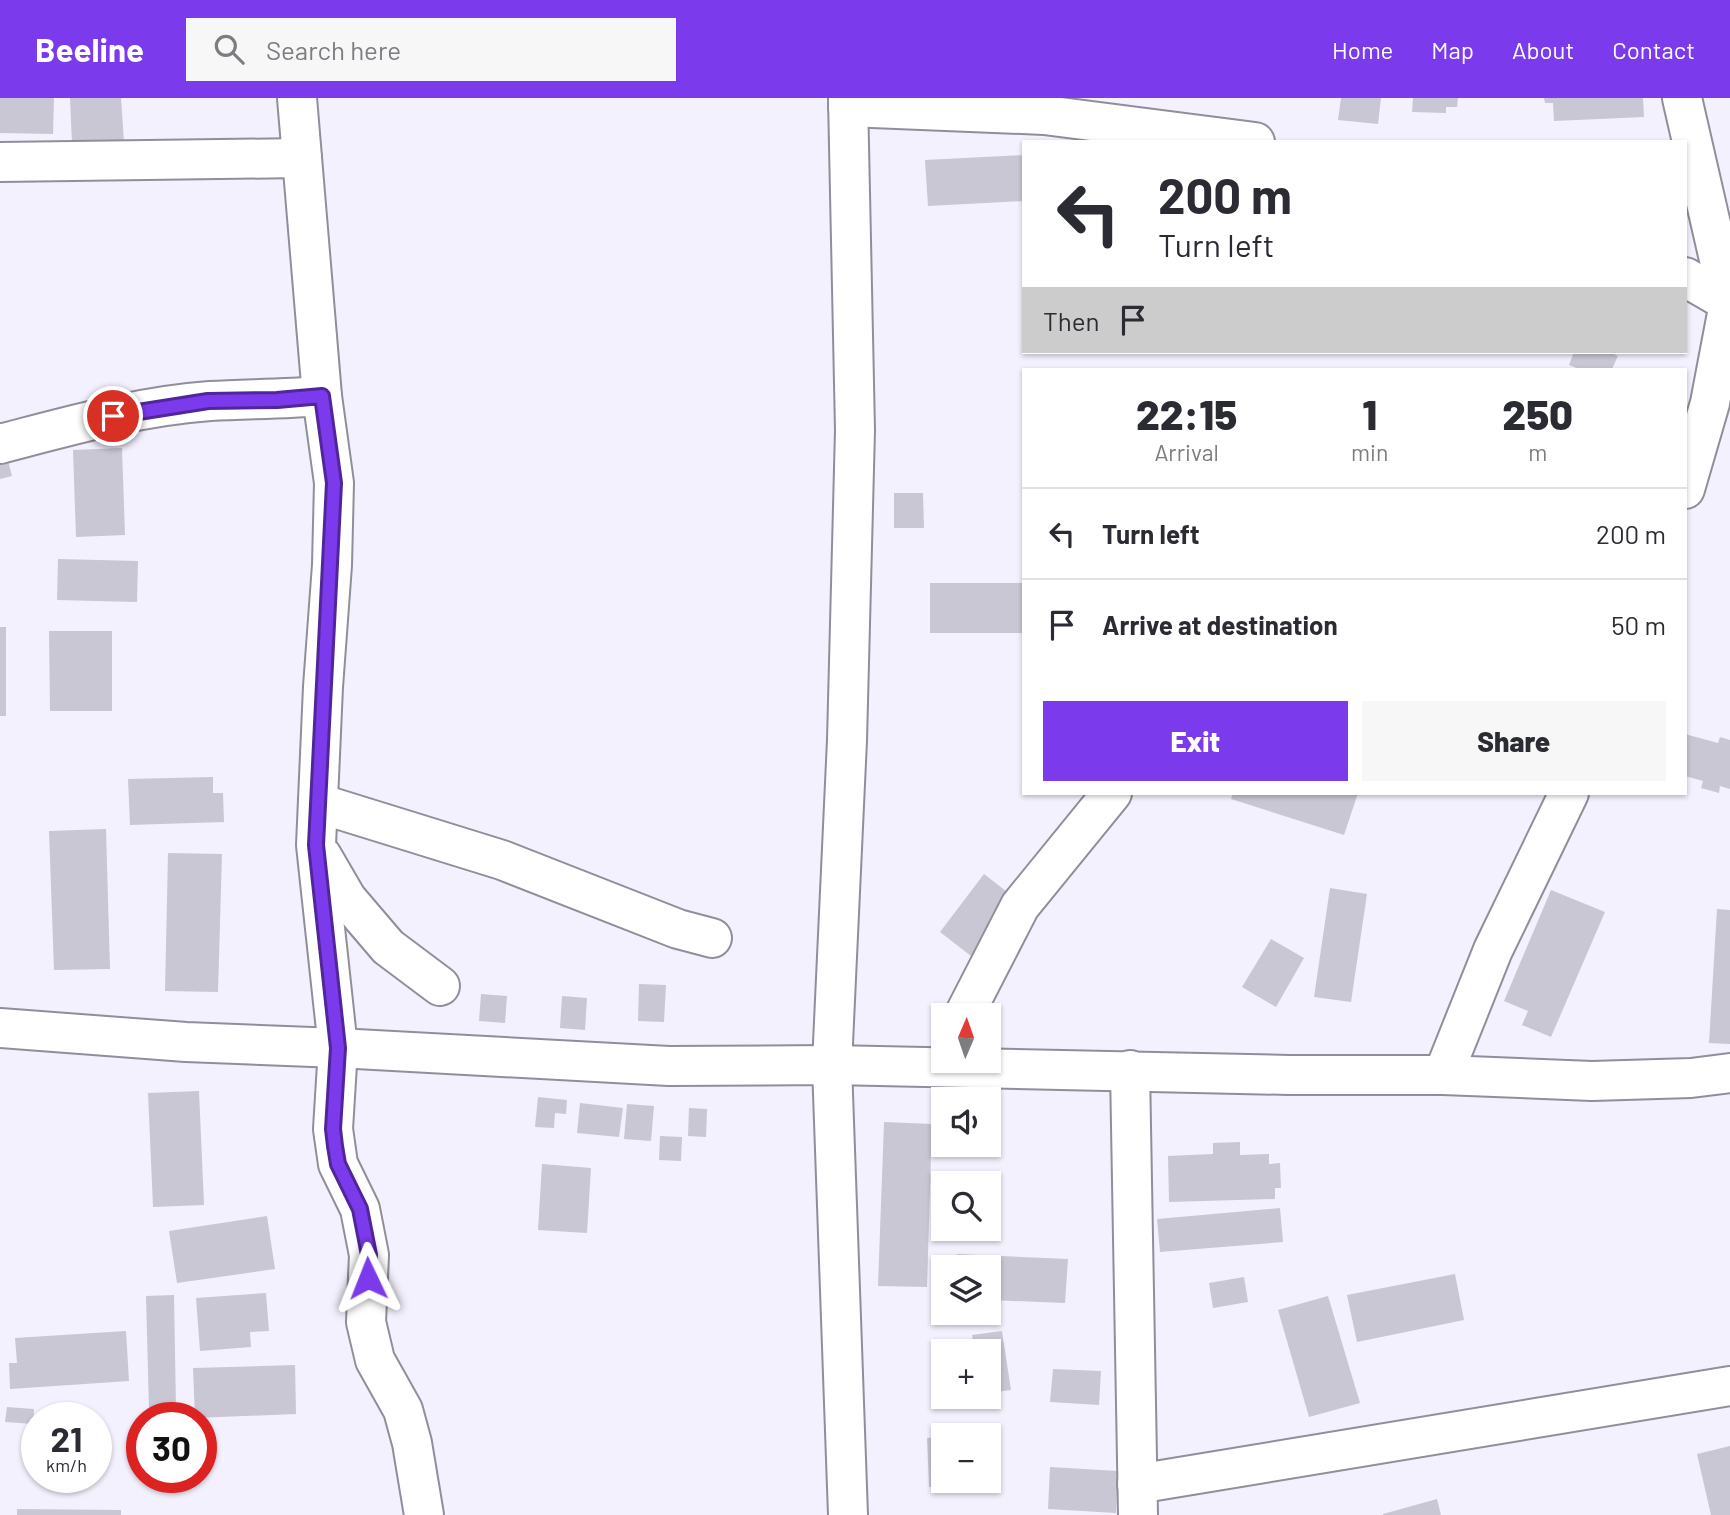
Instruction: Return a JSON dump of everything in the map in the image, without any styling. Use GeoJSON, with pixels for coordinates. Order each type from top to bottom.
{"type":"FeatureCollection","features":[{"type":"Feature","properties":{"kind":"street"},"geometry":{"type":"LineString","coordinates":[[298,98],[322,396],[334,483],[316,845],[338,1048],[333,1129],[338,1164],[360,1209],[369,1255],[366,1322],[375,1360],[403,1410],[412,1443],[424,1515]]}},
{"type":"Feature","properties":{"kind":"street"},"geometry":{"type":"LineString","coordinates":[[1682,98],[1730,303],[1710,403],[1687,482]]}},
{"type":"Feature","properties":{"kind":"street"},"geometry":{"type":"LineString","coordinates":[[848,1515],[832,1065],[847,740],[855,430],[848,102],[1044,115],[1239,140]]}},
{"type":"Feature","properties":{"kind":"street"},"geometry":{"type":"LineString","coordinates":[[0,162],[302,158]]}},
{"type":"Feature","properties":{"kind":"street"},"geometry":{"type":"LineString","coordinates":[[1687,278],[1730,303]]}},
{"type":"Feature","properties":{"kind":"street"},"geometry":{"type":"LineString","coordinates":[[0,444],[113,416],[181,405],[208,401],[322,396]]}},
{"type":"Feature","properties":{"kind":"street"},"geometry":{"type":"LineString","coordinates":[[970,1003],[1020,906],[1110,795]]}},
{"type":"Feature","properties":{"kind":"street"},"geometry":{"type":"LineString","coordinates":[[1443,1075],[1493,950],[1568,795]]}},
{"type":"Feature","properties":{"kind":"street"},"geometry":{"type":"LineString","coordinates":[[318,803],[502,860],[678,929],[712,937]]}},
{"type":"Feature","properties":{"kind":"street"},"geometry":{"type":"LineString","coordinates":[[316,845],[347,899],[388,947],[440,986]]}},
{"type":"Feature","properties":{"kind":"street"},"geometry":{"type":"LineString","coordinates":[[0,1028],[186,1042],[669,1066],[931,1061]]}},
{"type":"Feature","properties":{"kind":"street"},"geometry":{"type":"LineString","coordinates":[[1001,1064],[1289,1075],[1443,1075],[1592,1081],[1691,1078],[1730,1073]]}},
{"type":"Feature","properties":{"kind":"street"},"geometry":{"type":"LineString","coordinates":[[1130,1070],[1137,1499],[1730,1386]]}},
{"type":"Feature","properties":{"kind":"building"},"geometry":{"type":"Polygon","coordinates":[[[0,98],[54,98],[53,134],[0,133],[0,98]]]}},
{"type":"Feature","properties":{"kind":"building"},"geometry":{"type":"Polygon","coordinates":[[[70,98],[121,98],[124,142],[72,144],[70,98]]]}},
{"type":"Feature","properties":{"kind":"building"},"geometry":{"type":"Polygon","coordinates":[[[1341,98],[1381,98],[1378,124],[1338,120],[1341,98]]]}},
{"type":"Feature","properties":{"kind":"building"},"geometry":{"type":"Polygon","coordinates":[[[1413,98],[1458,98],[1457,107],[1446,107],[1446,113],[1412,112],[1413,98]]]}},
{"type":"Feature","properties":{"kind":"building"},"geometry":{"type":"Polygon","coordinates":[[[1544,98],[1643,98],[1644,117],[1554,121],[1553,103],[1545,103],[1544,98]]]}},
{"type":"Feature","properties":{"kind":"building"},"geometry":{"type":"Polygon","coordinates":[[[1022,155],[1022,201],[928,206],[925,160],[1022,155]]]}},
{"type":"Feature","properties":{"kind":"building"},"geometry":{"type":"Polygon","coordinates":[[[1573,354],[1618,356],[1612,368],[1576,368],[1569,365],[1573,354]]]}},
{"type":"Feature","properties":{"kind":"building"},"geometry":{"type":"Polygon","coordinates":[[[122,448],[125,535],[76,537],[73,450],[122,448]]]}},
{"type":"Feature","properties":{"kind":"building"},"geometry":{"type":"Polygon","coordinates":[[[8,461],[12,476],[0,479],[0,464],[8,461]]]}},
{"type":"Feature","properties":{"kind":"building"},"geometry":{"type":"Polygon","coordinates":[[[894,493],[923,493],[924,528],[894,528],[894,493]]]}},
{"type":"Feature","properties":{"kind":"building"},"geometry":{"type":"Polygon","coordinates":[[[58,559],[138,561],[137,602],[57,600],[58,559]]]}},
{"type":"Feature","properties":{"kind":"building"},"geometry":{"type":"Polygon","coordinates":[[[930,583],[1022,583],[1022,633],[930,633],[930,583]]]}},
{"type":"Feature","properties":{"kind":"building"},"geometry":{"type":"Polygon","coordinates":[[[0,627],[6,627],[6,716],[0,716],[0,627]]]}},
{"type":"Feature","properties":{"kind":"building"},"geometry":{"type":"Polygon","coordinates":[[[49,631],[112,631],[112,711],[50,711],[49,631]]]}},
{"type":"Feature","properties":{"kind":"building"},"geometry":{"type":"Polygon","coordinates":[[[1687,735],[1718,743],[1720,737],[1730,740],[1730,789],[1720,786],[1719,793],[1701,788],[1703,781],[1687,777],[1687,735]]]}},
{"type":"Feature","properties":{"kind":"building"},"geometry":{"type":"Polygon","coordinates":[[[213,777],[213,793],[223,793],[224,822],[130,825],[128,779],[213,777]]]}},
{"type":"Feature","properties":{"kind":"building"},"geometry":{"type":"Polygon","coordinates":[[[1232,795],[1357,795],[1344,835],[1231,799],[1232,795]]]}},
{"type":"Feature","properties":{"kind":"building"},"geometry":{"type":"Polygon","coordinates":[[[106,829],[110,969],[54,970],[49,831],[106,829]]]}},
{"type":"Feature","properties":{"kind":"building"},"geometry":{"type":"Polygon","coordinates":[[[168,853],[222,854],[218,992],[165,991],[168,853]]]}},
{"type":"Feature","properties":{"kind":"building"},"geometry":{"type":"Polygon","coordinates":[[[984,874],[1015,898],[971,956],[940,932],[984,874]]]}},
{"type":"Feature","properties":{"kind":"building"},"geometry":{"type":"Polygon","coordinates":[[[1330,888],[1367,894],[1351,1002],[1314,997],[1330,888]]]}},
{"type":"Feature","properties":{"kind":"building"},"geometry":{"type":"Polygon","coordinates":[[[1551,890],[1605,912],[1551,1037],[1522,1025],[1528,1011],[1504,1001],[1551,890]]]}},
{"type":"Feature","properties":{"kind":"building"},"geometry":{"type":"Polygon","coordinates":[[[1717,909],[1730,910],[1730,1044],[1709,1043],[1717,909]]]}},
{"type":"Feature","properties":{"kind":"building"},"geometry":{"type":"Polygon","coordinates":[[[1271,939],[1304,958],[1276,1007],[1242,987],[1271,939]]]}},
{"type":"Feature","properties":{"kind":"building"},"geometry":{"type":"Polygon","coordinates":[[[639,984],[666,985],[664,1022],[638,1021],[639,984]]]}},
{"type":"Feature","properties":{"kind":"building"},"geometry":{"type":"Polygon","coordinates":[[[481,994],[507,996],[505,1023],[479,1021],[481,994]]]}},
{"type":"Feature","properties":{"kind":"building"},"geometry":{"type":"Polygon","coordinates":[[[562,996],[587,998],[585,1030],[560,1028],[562,996]]]}},
{"type":"Feature","properties":{"kind":"building"},"geometry":{"type":"Polygon","coordinates":[[[199,1091],[204,1205],[153,1207],[148,1093],[199,1091]]]}},
{"type":"Feature","properties":{"kind":"building"},"geometry":{"type":"Polygon","coordinates":[[[538,1097],[567,1100],[566,1114],[555,1113],[554,1128],[535,1127],[538,1097]]]}},
{"type":"Feature","properties":{"kind":"building"},"geometry":{"type":"Polygon","coordinates":[[[580,1103],[623,1108],[619,1137],[577,1133],[580,1103]]]}},
{"type":"Feature","properties":{"kind":"building"},"geometry":{"type":"Polygon","coordinates":[[[627,1104],[654,1106],[651,1141],[624,1139],[627,1104]]]}},
{"type":"Feature","properties":{"kind":"building"},"geometry":{"type":"Polygon","coordinates":[[[689,1108],[707,1109],[706,1137],[688,1136],[689,1108]]]}},
{"type":"Feature","properties":{"kind":"building"},"geometry":{"type":"Polygon","coordinates":[[[884,1122],[931,1124],[927,1287],[878,1286],[884,1122]]]}},
{"type":"Feature","properties":{"kind":"building"},"geometry":{"type":"Polygon","coordinates":[[[660,1136],[682,1137],[681,1161],[659,1160],[660,1136]]]}},
{"type":"Feature","properties":{"kind":"building"},"geometry":{"type":"Polygon","coordinates":[[[1240,1142],[1240,1155],[1269,1154],[1269,1164],[1280,1163],[1281,1188],[1275,1188],[1275,1199],[1169,1202],[1168,1156],[1213,1154],[1213,1143],[1240,1142]]]}},
{"type":"Feature","properties":{"kind":"building"},"geometry":{"type":"Polygon","coordinates":[[[542,1164],[591,1168],[587,1233],[538,1230],[542,1164]]]}},
{"type":"Feature","properties":{"kind":"building"},"geometry":{"type":"Polygon","coordinates":[[[1280,1208],[1283,1242],[1160,1252],[1157,1219],[1280,1208]]]}},
{"type":"Feature","properties":{"kind":"building"},"geometry":{"type":"Polygon","coordinates":[[[267,1216],[275,1269],[177,1283],[169,1231],[267,1216]]]}},
{"type":"Feature","properties":{"kind":"building"},"geometry":{"type":"Polygon","coordinates":[[[1001,1256],[1068,1259],[1065,1303],[1001,1300],[1001,1256]]]}},
{"type":"Feature","properties":{"kind":"building"},"geometry":{"type":"Polygon","coordinates":[[[1455,1274],[1464,1320],[1357,1342],[1347,1295],[1455,1274]]]}},
{"type":"Feature","properties":{"kind":"building"},"geometry":{"type":"Polygon","coordinates":[[[1244,1277],[1248,1302],[1213,1308],[1209,1283],[1244,1277]]]}},
{"type":"Feature","properties":{"kind":"building"},"geometry":{"type":"Polygon","coordinates":[[[266,1293],[269,1331],[250,1332],[251,1347],[200,1351],[196,1298],[266,1293]]]}},
{"type":"Feature","properties":{"kind":"building"},"geometry":{"type":"Polygon","coordinates":[[[174,1295],[176,1402],[149,1402],[146,1296],[174,1295]]]}},
{"type":"Feature","properties":{"kind":"building"},"geometry":{"type":"Polygon","coordinates":[[[1328,1296],[1360,1403],[1309,1417],[1278,1310],[1328,1296]]]}},
{"type":"Feature","properties":{"kind":"building"},"geometry":{"type":"Polygon","coordinates":[[[126,1331],[129,1381],[10,1389],[9,1363],[17,1363],[15,1338],[126,1331]]]}},
{"type":"Feature","properties":{"kind":"building"},"geometry":{"type":"Polygon","coordinates":[[[1002,1331],[1011,1390],[1001,1391],[1001,1339],[973,1339],[972,1335],[1002,1331]]]}},
{"type":"Feature","properties":{"kind":"building"},"geometry":{"type":"Polygon","coordinates":[[[295,1365],[296,1414],[217,1417],[217,1402],[194,1402],[193,1368],[295,1365]]]}},
{"type":"Feature","properties":{"kind":"building"},"geometry":{"type":"Polygon","coordinates":[[[1053,1369],[1101,1371],[1099,1405],[1050,1402],[1053,1369]]]}},
{"type":"Feature","properties":{"kind":"building"},"geometry":{"type":"Polygon","coordinates":[[[7,1407],[21,1408],[21,1423],[5,1422],[7,1407]]]}},
{"type":"Feature","properties":{"kind":"building"},"geometry":{"type":"Polygon","coordinates":[[[927,1438],[931,1438],[931,1487],[929,1487],[927,1438]]]}},
{"type":"Feature","properties":{"kind":"building"},"geometry":{"type":"Polygon","coordinates":[[[1730,1446],[1730,1515],[1711,1515],[1697,1454],[1730,1446]]]}},
{"type":"Feature","properties":{"kind":"building"},"geometry":{"type":"Polygon","coordinates":[[[1050,1467],[1118,1471],[1116,1513],[1048,1509],[1050,1467]]]}},
{"type":"Feature","properties":{"kind":"building"},"geometry":{"type":"Polygon","coordinates":[[[1437,1499],[1441,1515],[1383,1515],[1383,1514],[1437,1499]]]}},
{"type":"Feature","properties":{"kind":"building"},"geometry":{"type":"Polygon","coordinates":[[[17,1509],[121,1510],[121,1515],[17,1515],[17,1509]]]}},
{"type":"Feature","properties":{"kind":"route"},"geometry":{"type":"LineString","coordinates":[[113,416],[208,401],[322,396],[334,483],[316,845],[338,1048],[333,1129],[335,1146],[338,1164],[360,1209],[369,1255],[368,1278]]}}]}
